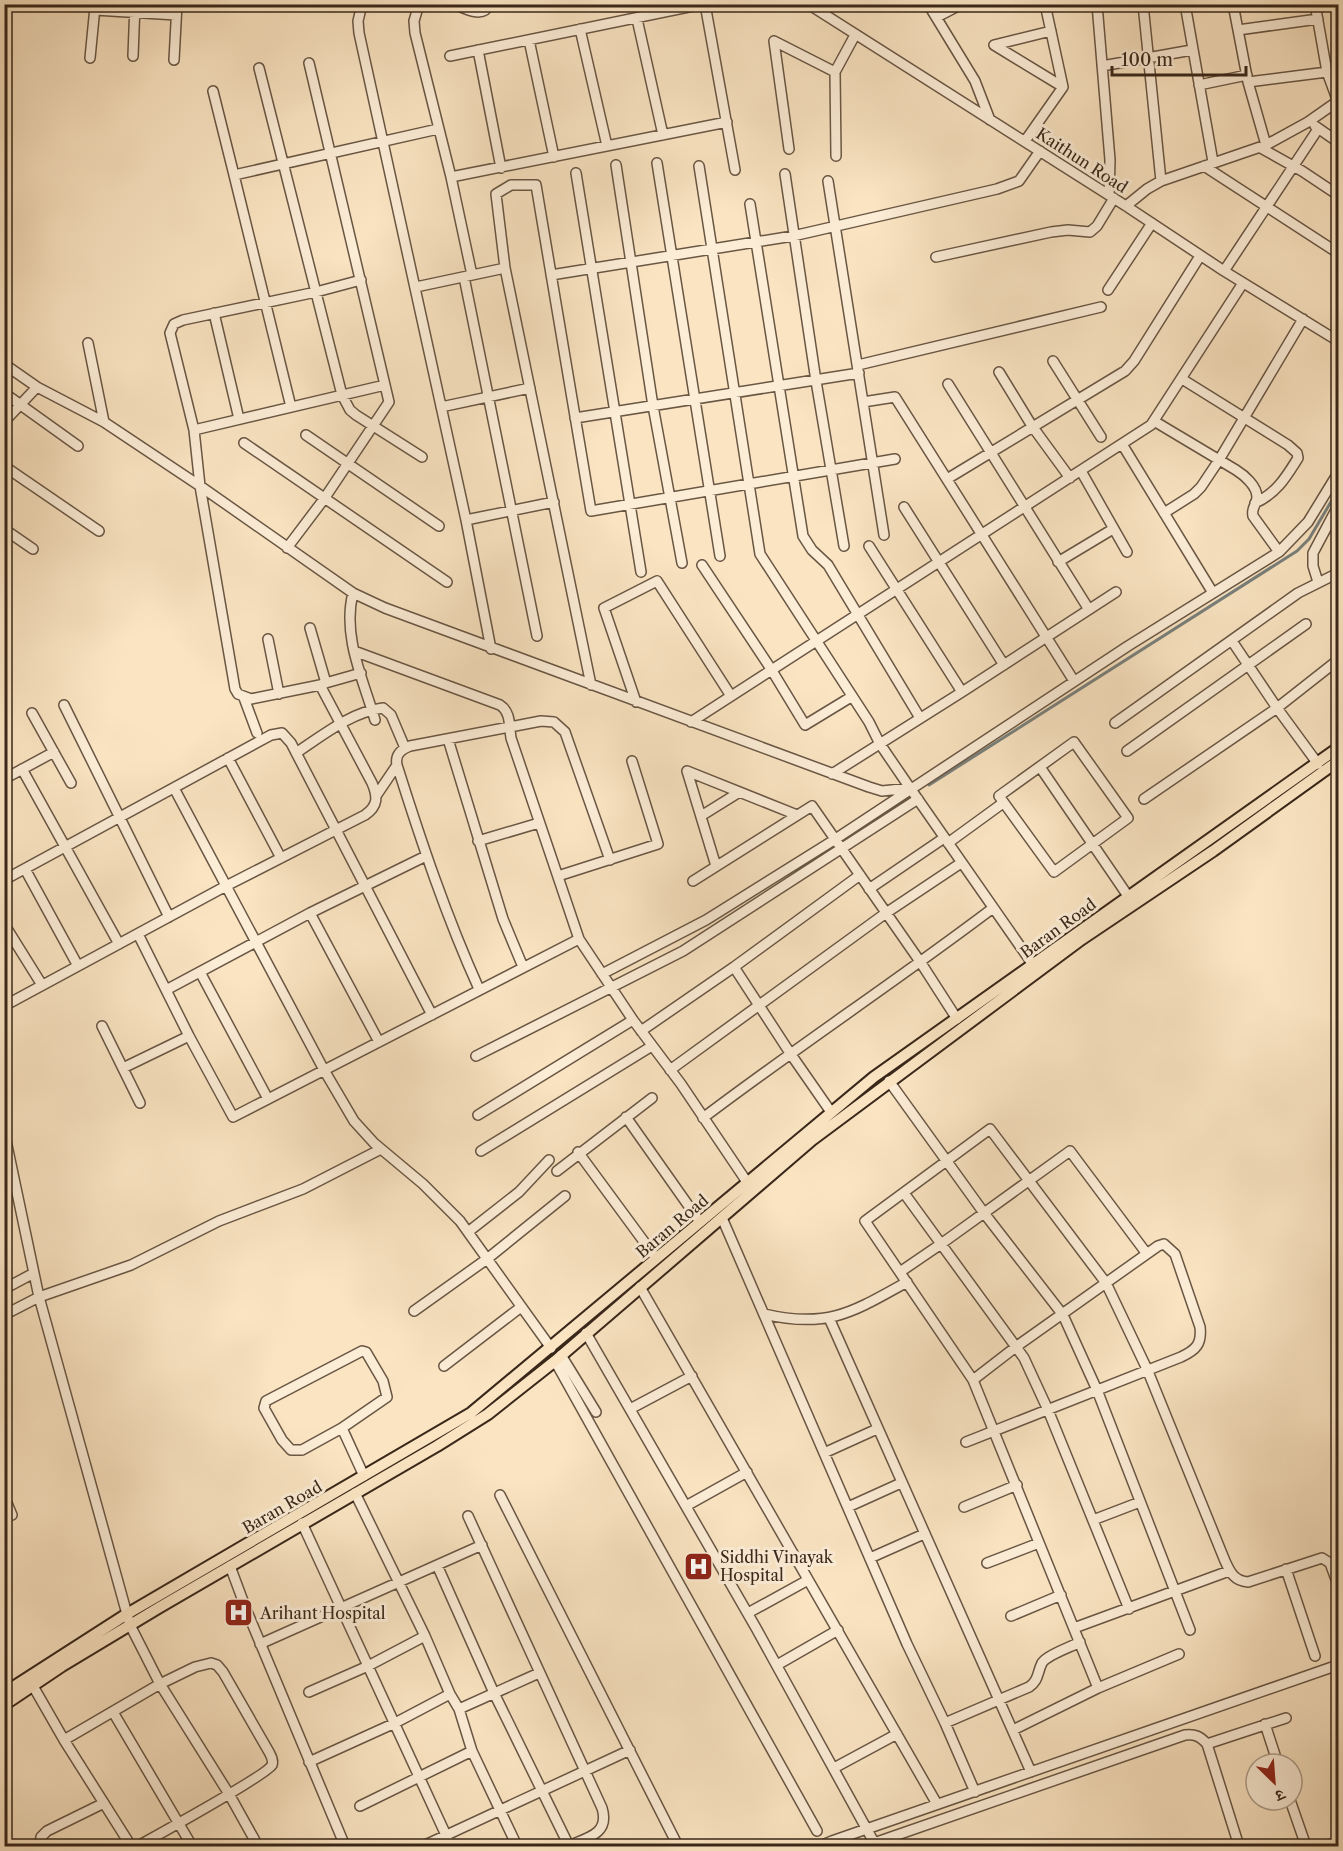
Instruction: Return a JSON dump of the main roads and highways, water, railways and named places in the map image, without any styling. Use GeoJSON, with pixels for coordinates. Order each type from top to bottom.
{"type":"FeatureCollection","features":[{"type":"Feature","properties":{"kind":"main road","name":"Baran Road"},"geometry":{"type":"LineString","coordinates":[[4,1705],[129,1620],[230,1566],[462,1431],[518,1392],[812,1140],[1128,897],[1338,748]]}},
{"type":"Feature","properties":{"kind":"main road","name":"Baran Road"},"geometry":{"type":"LineString","coordinates":[[4,1693],[471,1413],[874,1077],[957,1019],[1213,851],[1338,761]]}},
{"type":"Feature","properties":{"kind":"waterway"},"geometry":{"type":"LineString","coordinates":[[929,785],[1297,551],[1309,539],[1338,490]]}},
{"type":"Feature","properties":{"kind":"place","name":"Siddhi Vinayak Hospital"},"geometry":{"type":"Point","coordinates":[699,1566]}},
{"type":"Feature","properties":{"kind":"place","name":"Arihant Hospital"},"geometry":{"type":"Point","coordinates":[239,1613]}}]}
